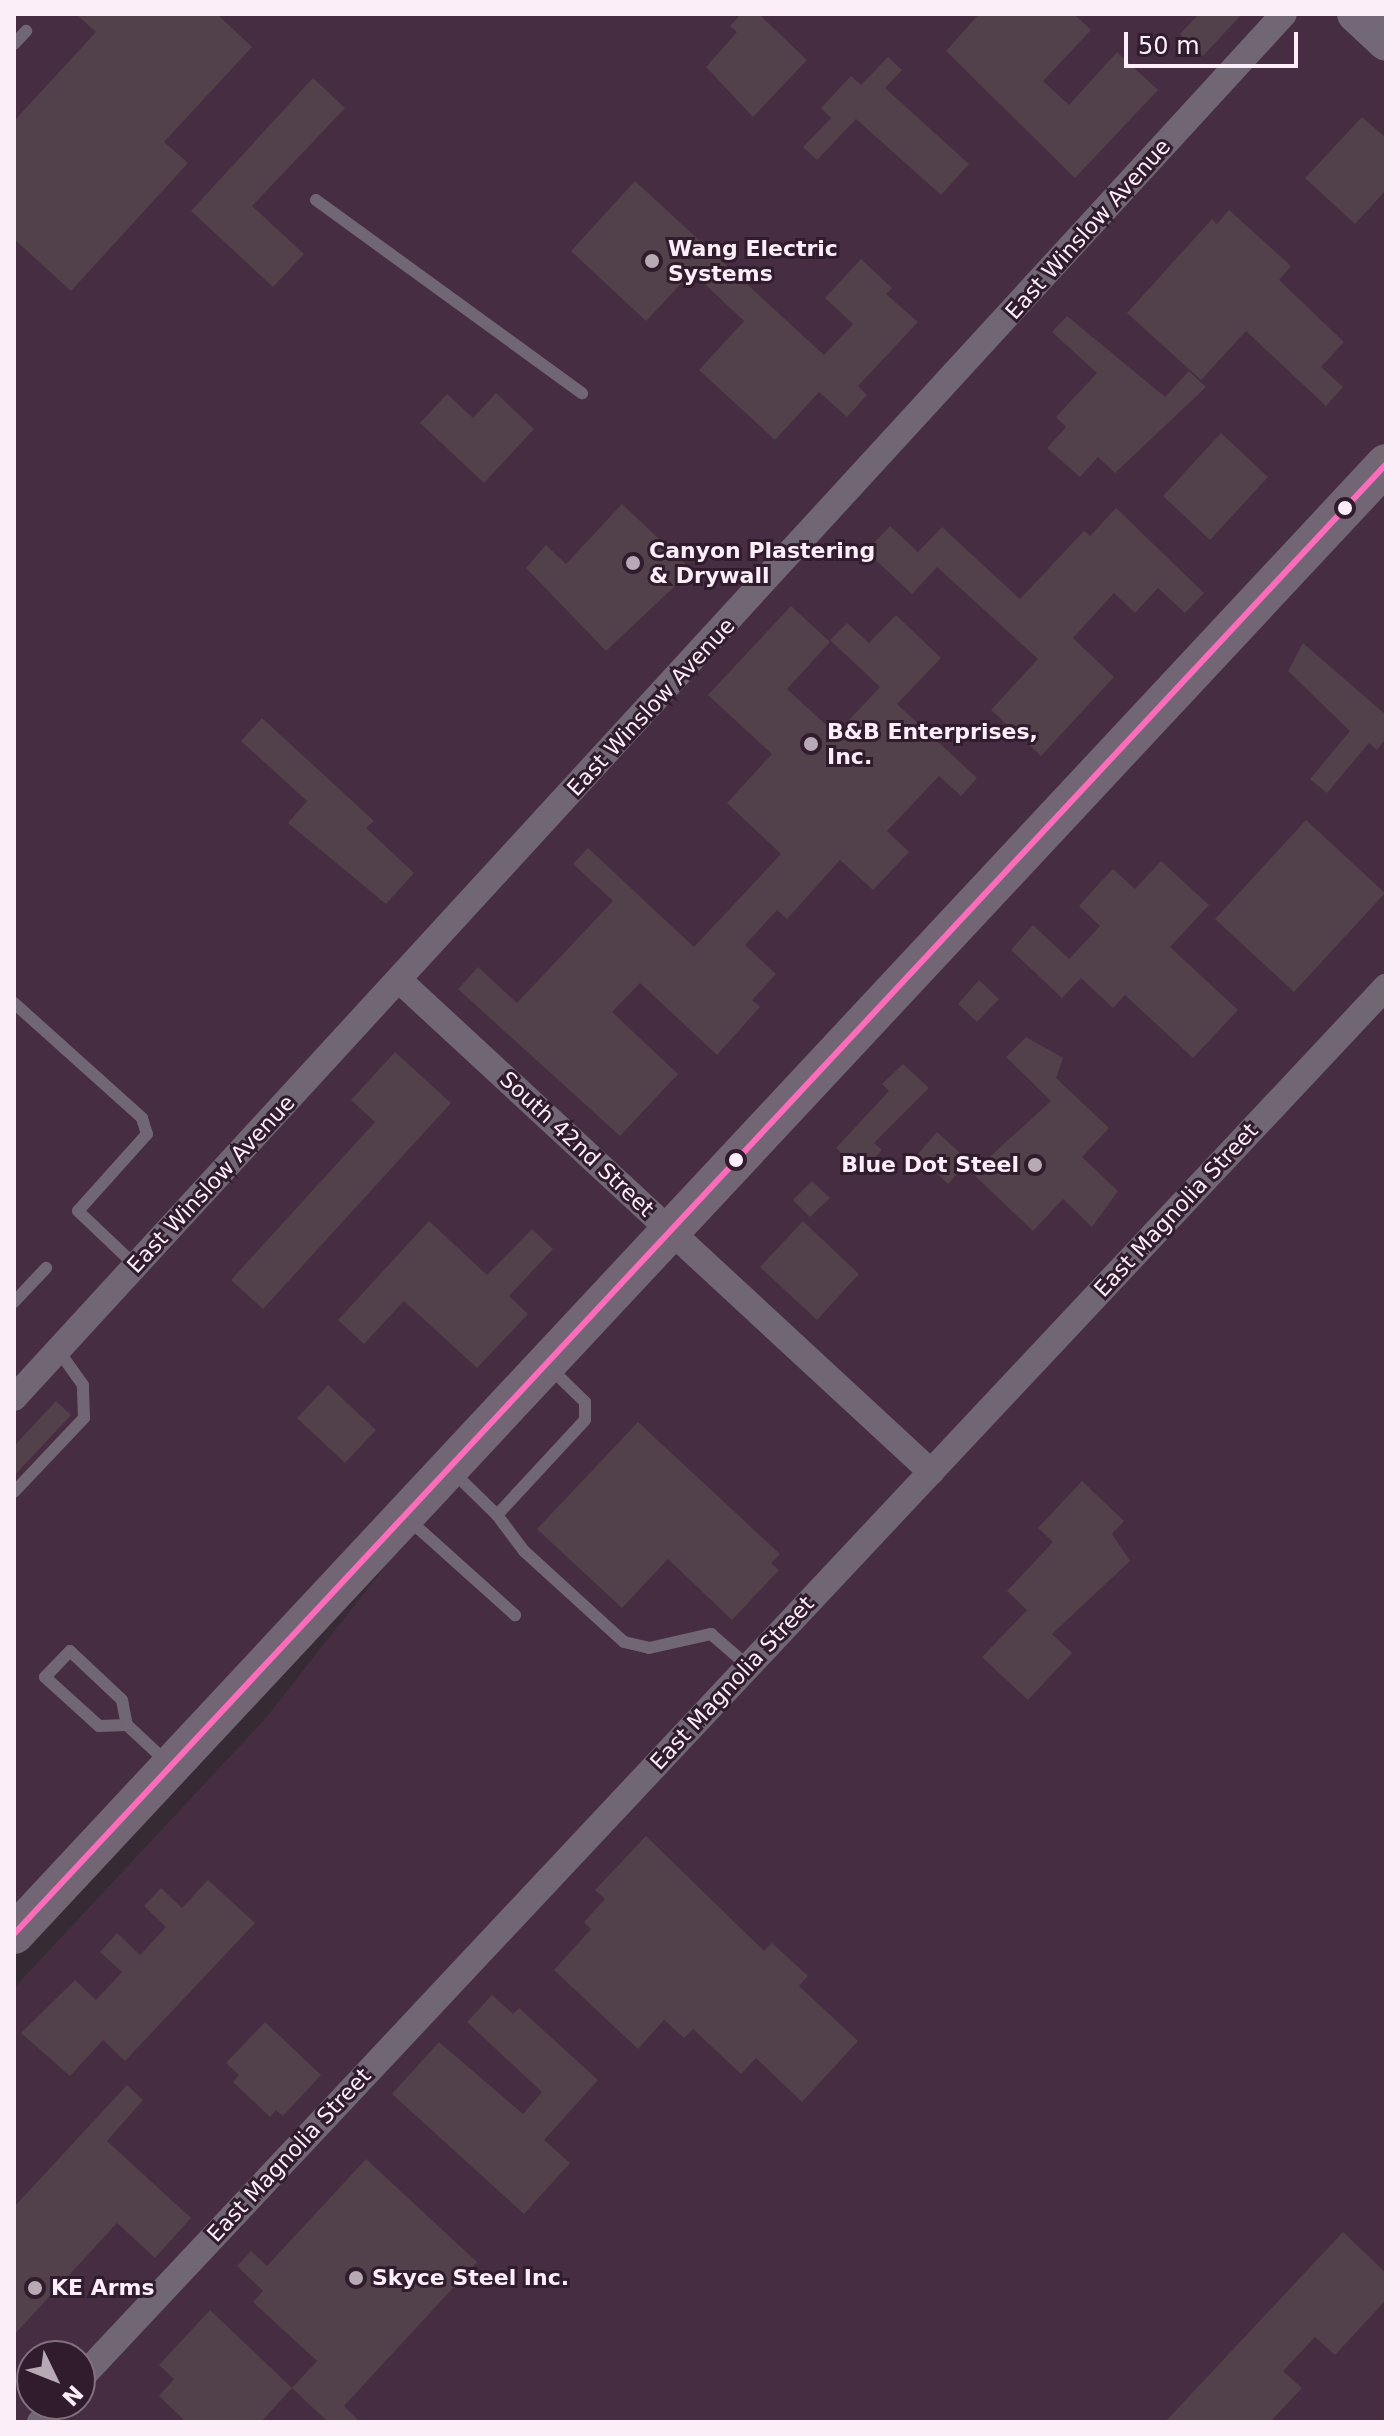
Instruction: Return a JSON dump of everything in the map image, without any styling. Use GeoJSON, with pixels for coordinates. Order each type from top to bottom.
{"type":"FeatureCollection","features":[{"type":"Feature","properties":{"kind":"main road"},"geometry":{"type":"LineString","coordinates":[[1355,14],[1386,43]]}},
{"type":"Feature","properties":{"kind":"main road"},"geometry":{"type":"LineString","coordinates":[[14,1934],[1386,464]]}},
{"type":"Feature","properties":{"kind":"street","name":"East Winslow Avenue"},"geometry":{"type":"LineString","coordinates":[[18,1385],[58,1350],[136,1266],[1284,14]]}},
{"type":"Feature","properties":{"kind":"street","name":"South 42nd Street"},"geometry":{"type":"LineString","coordinates":[[399,980],[931,1472]]}},
{"type":"Feature","properties":{"kind":"street","name":"East Magnolia Street"},"geometry":{"type":"LineString","coordinates":[[96,2362],[1386,987]]}},
{"type":"Feature","properties":{"kind":"lane"},"geometry":{"type":"LineString","coordinates":[[14,44],[26,31]]}},
{"type":"Feature","properties":{"kind":"lane"},"geometry":{"type":"LineString","coordinates":[[316,200],[582,393]]}},
{"type":"Feature","properties":{"kind":"lane"},"geometry":{"type":"LineString","coordinates":[[14,1003],[142,1118],[147,1134],[78,1211],[136,1266]]}},
{"type":"Feature","properties":{"kind":"lane"},"geometry":{"type":"LineString","coordinates":[[14,1302],[46,1268]]}},
{"type":"Feature","properties":{"kind":"lane"},"geometry":{"type":"LineString","coordinates":[[14,1492],[84,1418],[83,1385],[58,1350]]}},
{"type":"Feature","properties":{"kind":"lane"},"geometry":{"type":"LineString","coordinates":[[497,1515],[588,1414],[547,1365]]}},
{"type":"Feature","properties":{"kind":"lane"},"geometry":{"type":"LineString","coordinates":[[450,1469],[497,1515],[524,1551],[624,1642],[649,1648],[711,1634],[748,1666]]}},
{"type":"Feature","properties":{"kind":"lane"},"geometry":{"type":"LineString","coordinates":[[405,1517],[515,1615]]}},
{"type":"Feature","properties":{"kind":"lane"},"geometry":{"type":"LineString","coordinates":[[127,1725],[99,1726],[45,1677],[70,1651],[122,1700],[127,1725],[171,1766]]}},
{"type":"Feature","properties":{"kind":"shaded area"},"geometry":{"type":"Polygon","coordinates":[[[14,14],[1386,14],[1386,2422],[14,2422],[14,1988],[265,1719],[649,1231],[14,1908],[14,14]]]}},
{"type":"Feature","properties":{"kind":"building"},"geometry":{"type":"Polygon","coordinates":[[[76,14],[217,14],[252,47],[164,142],[188,163],[71,291],[14,239],[14,121],[96,32],[76,14]]]}},
{"type":"Feature","properties":{"kind":"building"},"geometry":{"type":"Polygon","coordinates":[[[741,14],[759,14],[807,60],[753,117],[706,67],[737,32],[730,26],[741,14]]]}},
{"type":"Feature","properties":{"kind":"building"},"geometry":{"type":"Polygon","coordinates":[[[979,14],[1074,14],[1091,30],[1043,81],[1069,105],[1117,52],[1158,90],[1075,178],[946,51],[979,14]]]}},
{"type":"Feature","properties":{"kind":"building"},"geometry":{"type":"Polygon","coordinates":[[[1199,14],[1242,14],[1203,56],[1180,34],[1199,14]]]}},
{"type":"Feature","properties":{"kind":"building"},"geometry":{"type":"Polygon","coordinates":[[[888,57],[902,70],[885,88],[969,164],[941,195],[856,119],[817,160],[803,147],[831,118],[821,108],[851,76],[861,85],[888,57]]]}},
{"type":"Feature","properties":{"kind":"building"},"geometry":{"type":"Polygon","coordinates":[[[313,78],[345,108],[252,206],[304,254],[273,287],[191,211],[313,78]]]}},
{"type":"Feature","properties":{"kind":"building"},"geometry":{"type":"Polygon","coordinates":[[[1362,117],[1386,138],[1386,190],[1355,224],[1305,178],[1362,117]]]}},
{"type":"Feature","properties":{"kind":"building"},"geometry":{"type":"Polygon","coordinates":[[[635,181],[824,355],[853,324],[825,298],[861,259],[892,288],[886,294],[918,322],[858,386],[867,395],[847,417],[819,392],[775,440],[699,370],[744,321],[692,272],[646,321],[571,251],[635,181]]]}},
{"type":"Feature","properties":{"kind":"building"},"geometry":{"type":"Polygon","coordinates":[[[1229,210],[1291,266],[1279,280],[1344,342],[1321,367],[1343,387],[1326,406],[1246,331],[1201,380],[1127,313],[1212,219],[1217,224],[1229,210]]]}},
{"type":"Feature","properties":{"kind":"building"},"geometry":{"type":"Polygon","coordinates":[[[1067,316],[1165,397],[1189,371],[1206,387],[1115,473],[1098,457],[1080,477],[1047,448],[1066,427],[1056,417],[1097,373],[1052,332],[1067,316]]]}},
{"type":"Feature","properties":{"kind":"building"},"geometry":{"type":"Polygon","coordinates":[[[496,393],[534,429],[484,483],[420,423],[447,394],[473,418],[496,393]]]}},
{"type":"Feature","properties":{"kind":"building"},"geometry":{"type":"Polygon","coordinates":[[[1221,433],[1268,477],[1210,540],[1163,496],[1221,433]]]}},
{"type":"Feature","properties":{"kind":"building"},"geometry":{"type":"Polygon","coordinates":[[[622,504],[692,570],[606,651],[526,568],[546,545],[566,564],[622,504]]]}},
{"type":"Feature","properties":{"kind":"building"},"geometry":{"type":"Polygon","coordinates":[[[1116,508],[1204,593],[1185,613],[1158,588],[1135,613],[1114,593],[1073,638],[1114,677],[1041,756],[991,710],[1038,659],[937,567],[912,594],[866,551],[890,526],[918,552],[942,527],[1020,599],[1084,531],[1090,536],[1116,508]]]}},
{"type":"Feature","properties":{"kind":"building"},"geometry":{"type":"Polygon","coordinates":[[[791,606],[830,642],[787,689],[836,734],[880,687],[830,640],[847,623],[869,643],[896,615],[941,658],[897,704],[977,778],[961,796],[939,776],[887,831],[909,852],[873,890],[840,860],[787,919],[777,910],[745,945],[776,974],[752,1000],[760,1007],[717,1055],[640,983],[612,1012],[678,1074],[620,1136],[458,989],[478,967],[517,1003],[613,901],[573,864],[588,848],[694,947],[781,854],[727,803],[772,754],[708,695],[791,606]]]}},
{"type":"Feature","properties":{"kind":"building"},"geometry":{"type":"Polygon","coordinates":[[[1303,643],[1386,715],[1386,738],[1377,750],[1369,743],[1327,793],[1310,779],[1350,731],[1288,671],[1303,643]]]}},
{"type":"Feature","properties":{"kind":"building"},"geometry":{"type":"Polygon","coordinates":[[[262,718],[374,821],[366,828],[414,873],[386,904],[288,823],[307,801],[241,741],[262,718]]]}},
{"type":"Feature","properties":{"kind":"building"},"geometry":{"type":"Polygon","coordinates":[[[1306,820],[1385,893],[1294,992],[1215,919],[1306,820]]]}},
{"type":"Feature","properties":{"kind":"building"},"geometry":{"type":"Polygon","coordinates":[[[1161,861],[1209,905],[1170,947],[1238,1010],[1193,1058],[1125,995],[1113,1008],[1081,978],[1062,998],[1011,950],[1033,925],[1069,959],[1100,926],[1079,906],[1095,888],[1113,869],[1135,889],[1161,861]]]}},
{"type":"Feature","properties":{"kind":"building"},"geometry":{"type":"Polygon","coordinates":[[[979,980],[999,999],[977,1022],[958,1004],[979,980]]]}},
{"type":"Feature","properties":{"kind":"building","name":"Blue Dot Steel"},"geometry":{"type":"Polygon","coordinates":[[[1026,1037],[1063,1058],[1056,1078],[1109,1128],[1082,1157],[1118,1191],[1092,1227],[1063,1199],[1033,1231],[972,1173],[1051,1101],[1006,1057],[1026,1037]]]}},
{"type":"Feature","properties":{"kind":"building"},"geometry":{"type":"Polygon","coordinates":[[[395,1052],[451,1103],[263,1309],[231,1280],[375,1122],[351,1100],[395,1052]]]}},
{"type":"Feature","properties":{"kind":"building"},"geometry":{"type":"Polygon","coordinates":[[[903,1064],[929,1088],[874,1143],[882,1150],[862,1172],[836,1148],[889,1091],[882,1084],[903,1064]]]}},
{"type":"Feature","properties":{"kind":"building"},"geometry":{"type":"Polygon","coordinates":[[[937,1132],[969,1161],[948,1184],[917,1155],[937,1132]]]}},
{"type":"Feature","properties":{"kind":"building"},"geometry":{"type":"Polygon","coordinates":[[[812,1181],[830,1198],[810,1217],[793,1200],[812,1181]]]}},
{"type":"Feature","properties":{"kind":"building"},"geometry":{"type":"Polygon","coordinates":[[[429,1221],[487,1275],[532,1229],[553,1249],[509,1296],[528,1314],[477,1368],[404,1301],[364,1344],[338,1320],[429,1221]]]}},
{"type":"Feature","properties":{"kind":"building"},"geometry":{"type":"Polygon","coordinates":[[[803,1221],[859,1274],[817,1320],[760,1267],[803,1221]]]}},
{"type":"Feature","properties":{"kind":"building"},"geometry":{"type":"Polygon","coordinates":[[[328,1385],[376,1430],[345,1463],[297,1418],[328,1385]]]}},
{"type":"Feature","properties":{"kind":"building"},"geometry":{"type":"Polygon","coordinates":[[[56,1401],[71,1415],[14,1476],[14,1446],[56,1401]]]}},
{"type":"Feature","properties":{"kind":"building"},"geometry":{"type":"Polygon","coordinates":[[[638,1422],[780,1554],[771,1563],[779,1570],[732,1620],[668,1559],[622,1608],[537,1529],[638,1422]]]}},
{"type":"Feature","properties":{"kind":"building"},"geometry":{"type":"Polygon","coordinates":[[[1082,1481],[1124,1521],[1112,1534],[1130,1561],[1052,1634],[1072,1653],[1028,1700],[982,1657],[1027,1610],[1007,1591],[1053,1542],[1038,1528],[1082,1481]]]}},
{"type":"Feature","properties":{"kind":"building"},"geometry":{"type":"Polygon","coordinates":[[[646,1836],[764,1951],[772,1943],[808,1976],[799,1986],[858,2041],[802,2102],[756,2058],[741,2074],[693,2029],[684,2038],[664,2020],[638,2049],[554,1970],[591,1929],[584,1922],[605,1899],[595,1890],[646,1836]]]}},
{"type":"Feature","properties":{"kind":"building"},"geometry":{"type":"Polygon","coordinates":[[[208,1880],[255,1923],[125,2061],[103,2040],[70,2076],[21,2033],[75,1980],[96,2000],[122,1972],[100,1952],[117,1933],[140,1955],[166,1927],[144,1906],[161,1888],[182,1908],[208,1880]]]}},
{"type":"Feature","properties":{"kind":"building"},"geometry":{"type":"Polygon","coordinates":[[[492,1995],[513,2014],[519,2008],[598,2080],[544,2140],[570,2163],[524,2214],[392,2094],[439,2042],[523,2114],[542,2092],[467,2022],[492,1995]]]}},
{"type":"Feature","properties":{"kind":"building"},"geometry":{"type":"Polygon","coordinates":[[[265,2022],[321,2075],[283,2116],[276,2110],[270,2117],[233,2082],[239,2075],[226,2063],[265,2022]]]}},
{"type":"Feature","properties":{"kind":"building"},"geometry":{"type":"Polygon","coordinates":[[[127,2085],[143,2100],[107,2141],[191,2218],[155,2258],[117,2223],[14,2335],[14,2207],[127,2085]]]}},
{"type":"Feature","properties":{"kind":"building","name":"Skyce Steel Inc."},"geometry":{"type":"Polygon","coordinates":[[[366,2159],[477,2262],[344,2406],[360,2422],[328,2422],[292,2388],[317,2361],[253,2302],[263,2291],[237,2266],[251,2251],[267,2266],[366,2159]]]}},
{"type":"Feature","properties":{"kind":"building"},"geometry":{"type":"Polygon","coordinates":[[[1343,2232],[1386,2273],[1386,2300],[1335,2355],[1315,2337],[1283,2371],[1302,2388],[1270,2422],[1165,2422],[1343,2232]]]}},
{"type":"Feature","properties":{"kind":"building"},"geometry":{"type":"Polygon","coordinates":[[[210,2310],[292,2388],[261,2422],[186,2422],[159,2396],[174,2379],[159,2365],[210,2310]]]}},
{"type":"Feature","properties":{"kind":"transit line"},"geometry":{"type":"LineString","coordinates":[[14,1934],[1386,464]]}},
{"type":"Feature","properties":{"kind":"place","name":"Wang Electric Systems"},"geometry":{"type":"Point","coordinates":[652,261]}},
{"type":"Feature","properties":{"kind":"place","name":"Canyon Plastering & Drywall"},"geometry":{"type":"Point","coordinates":[633,563]}},
{"type":"Feature","properties":{"kind":"place","name":"B&B Enterprises, Inc."},"geometry":{"type":"Point","coordinates":[811,744]}},
{"type":"Feature","properties":{"kind":"place","name":"Blue Dot Steel"},"geometry":{"type":"Point","coordinates":[1035,1165]}},
{"type":"Feature","properties":{"kind":"place","name":"Skyce Steel Inc."},"geometry":{"type":"Point","coordinates":[356,2278]}},
{"type":"Feature","properties":{"kind":"place","name":"KE Arms"},"geometry":{"type":"Point","coordinates":[35,2288]}}]}
